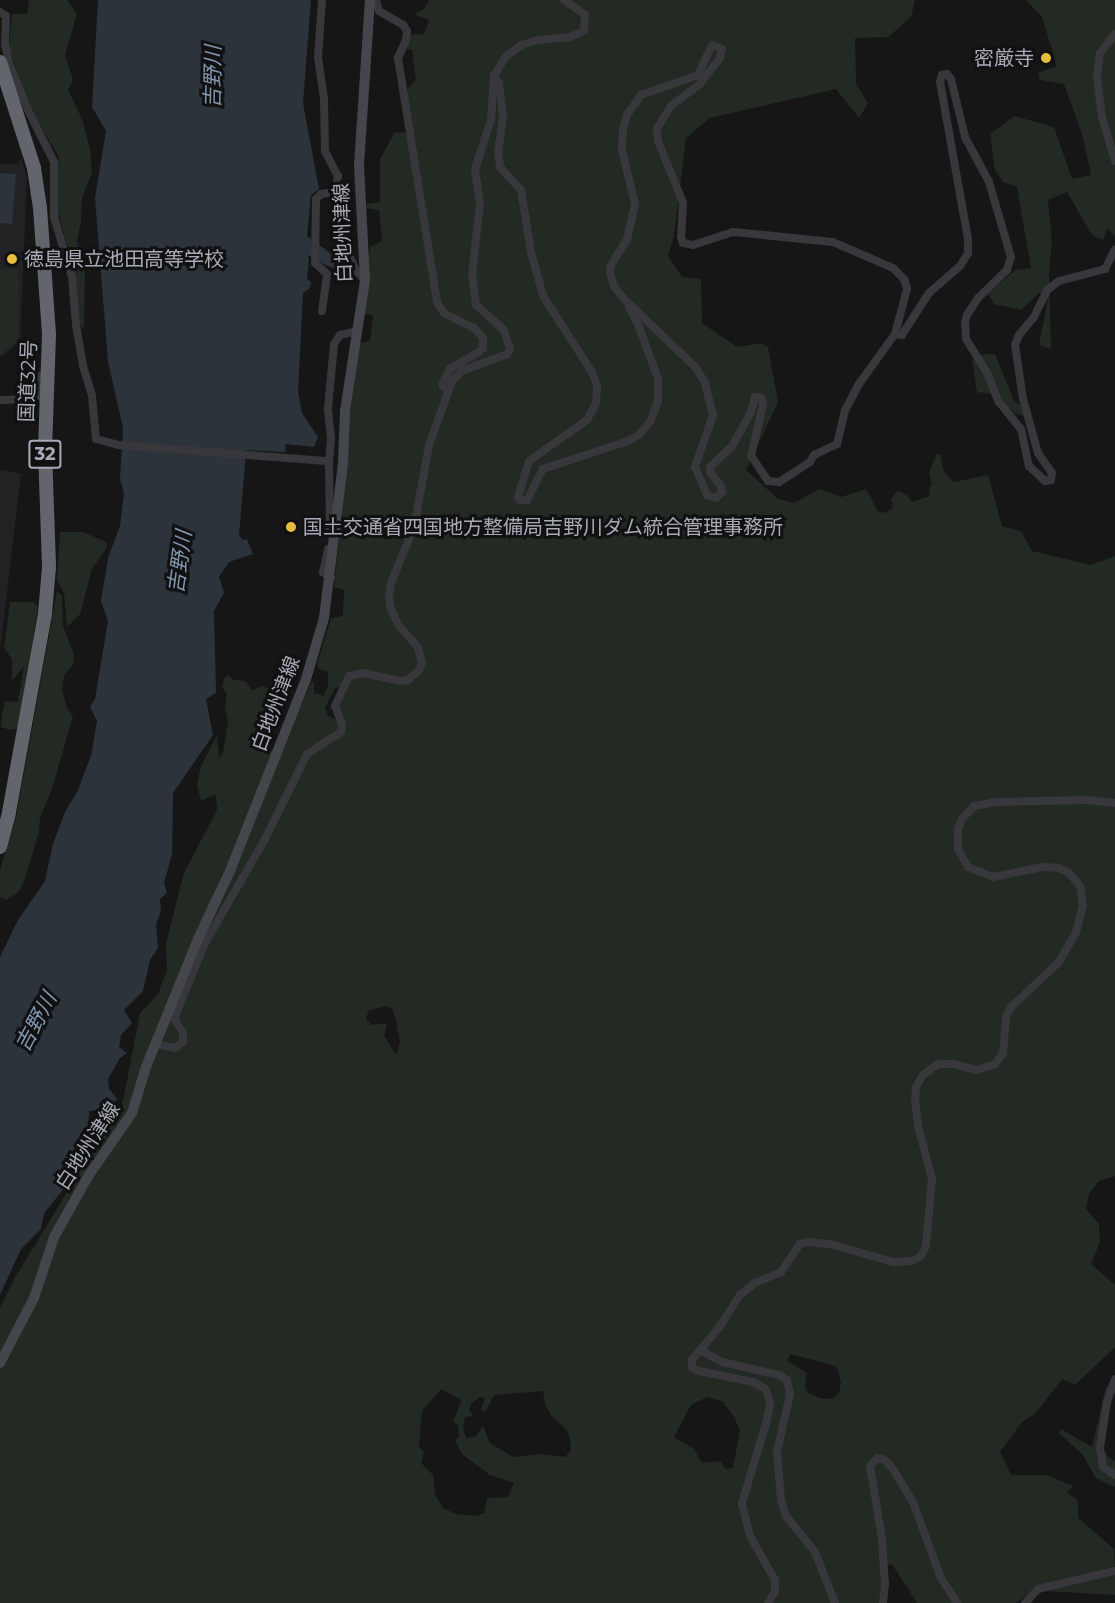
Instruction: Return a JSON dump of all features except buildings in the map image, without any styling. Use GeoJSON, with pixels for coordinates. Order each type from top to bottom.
{"type":"FeatureCollection","features":[{"type":"Feature","properties":{"kind":"highway","name":"国道32号"},"geometry":{"type":"LineString","coordinates":[[0,62],[34,168],[46,286],[48,374],[45,451],[49,567],[45,614],[9,817],[0,847]]}},
{"type":"Feature","properties":{"kind":"main road","name":"白地州津線"},"geometry":{"type":"LineString","coordinates":[[0,1363],[34,1298],[59,1227],[89,1175],[132,1113],[156,1044],[198,939],[230,871],[306,679],[324,618],[331,578],[343,464],[345,411],[365,280],[359,165],[370,0]]}},
{"type":"Feature","properties":{"kind":"street"},"geometry":{"type":"LineString","coordinates":[[322,0],[318,57],[324,99],[326,151],[338,176],[335,192]]}},
{"type":"Feature","properties":{"kind":"street"},"geometry":{"type":"LineString","coordinates":[[376,0],[380,11],[403,25],[407,31],[406,40],[398,58],[437,302],[444,313],[474,328],[483,338],[483,348],[450,369],[443,383],[448,390]]}},
{"type":"Feature","properties":{"kind":"street"},"geometry":{"type":"LineString","coordinates":[[156,1044],[175,1048],[183,1042],[183,1033],[176,1020],[176,1014],[204,945],[265,839],[307,754],[341,732],[342,724],[335,706],[349,676],[363,673],[401,681],[415,676],[420,670],[422,663],[418,647],[399,626],[391,609],[389,598],[393,576],[414,527],[429,445],[448,390],[462,371],[503,356],[510,349],[504,330],[481,312],[476,305],[472,274],[480,205],[476,169],[491,120],[494,76],[506,56],[522,45],[537,40],[571,37],[584,30],[585,15],[564,0]]}},
{"type":"Feature","properties":{"kind":"street"},"geometry":{"type":"LineString","coordinates":[[0,12],[6,16],[9,63],[28,111],[54,162],[54,217],[72,277],[76,325],[83,366],[92,396],[95,437],[103,443],[119,445],[329,461]]}},
{"type":"Feature","properties":{"kind":"street"},"geometry":{"type":"LineString","coordinates":[[1115,34],[1100,53],[1097,78],[1102,117],[1115,161]]}},
{"type":"Feature","properties":{"kind":"street"},"geometry":{"type":"LineString","coordinates":[[494,76],[499,83],[503,114],[498,152],[500,167],[521,190],[531,252],[543,296],[574,342],[597,385],[596,403],[587,420],[568,435],[534,455],[529,461],[518,496],[520,500],[528,500],[543,469],[619,444],[639,435],[651,420],[658,401],[658,379],[638,324],[614,286],[610,272],[611,265],[627,239],[635,204],[622,150],[623,129],[627,115],[641,95],[698,75],[709,48],[716,45],[723,52],[700,84],[671,106],[657,128],[658,141],[683,203],[681,237],[683,243],[693,244],[733,232],[833,242],[893,268],[904,279],[907,296],[895,334],[859,384],[844,410],[837,444],[814,455],[810,462],[780,482],[768,481],[751,456],[763,405],[761,398],[755,397],[751,412],[732,446],[710,467],[722,492],[719,497],[711,498],[707,495],[695,467],[713,415],[705,382],[695,367],[624,299]]}},
{"type":"Feature","properties":{"kind":"street"},"geometry":{"type":"LineString","coordinates":[[895,334],[902,335],[929,293],[960,266],[968,253],[968,239],[942,75],[947,74],[951,79],[965,137],[989,182],[1011,257],[1007,270],[978,298],[967,315],[964,323],[966,339],[987,373],[999,402],[1021,429],[1029,466],[1045,481],[1051,480],[1052,473],[1038,453],[1023,399],[1015,345],[1035,317],[1047,290],[1059,281],[1105,269],[1115,249]]}},
{"type":"Feature","properties":{"kind":"street"},"geometry":{"type":"LineString","coordinates":[[322,311],[327,274],[315,263],[316,199],[321,194],[335,192]]}},
{"type":"Feature","properties":{"kind":"street"},"geometry":{"type":"LineString","coordinates":[[335,192],[343,200],[345,248],[358,273],[365,280]]}},
{"type":"Feature","properties":{"kind":"street"},"geometry":{"type":"LineString","coordinates":[[331,578],[323,572],[330,529],[331,438],[328,408],[334,344],[340,335],[358,331]]}},
{"type":"Feature","properties":{"kind":"street"},"geometry":{"type":"LineString","coordinates":[[0,400],[38,399],[42,375],[48,374]]}},
{"type":"Feature","properties":{"kind":"street"},"geometry":{"type":"LineString","coordinates":[[768,1603],[775,1592],[775,1580],[750,1536],[742,1503],[767,1420],[770,1405],[768,1395],[758,1383],[694,1368],[692,1360],[721,1325],[740,1294],[755,1283],[781,1272],[788,1266],[800,1244],[809,1242],[834,1245],[893,1262],[912,1261],[921,1256],[926,1246],[932,1179],[918,1126],[916,1086],[923,1075],[938,1064],[977,1070],[987,1069],[1000,1059],[1005,1044],[1006,1017],[1010,1008],[1059,962],[1076,933],[1083,905],[1080,886],[1068,873],[1059,868],[1043,867],[993,877],[968,867],[958,849],[958,829],[962,819],[974,806],[997,802],[1077,800],[1115,803]]}},
{"type":"Feature","properties":{"kind":"street"},"geometry":{"type":"LineString","coordinates":[[700,1350],[722,1362],[779,1375],[787,1380],[790,1394],[777,1452],[781,1500],[786,1516],[818,1557],[835,1603]]}},
{"type":"Feature","properties":{"kind":"street"},"geometry":{"type":"LineString","coordinates":[[1115,1379],[1107,1402],[1100,1448],[1103,1467],[1115,1475]]}},
{"type":"Feature","properties":{"kind":"street"},"geometry":{"type":"LineString","coordinates":[[883,1603],[885,1584],[882,1539],[870,1466],[877,1458],[885,1460],[893,1469],[913,1502],[941,1578],[957,1603]]}},
{"type":"Feature","properties":{"kind":"street"},"geometry":{"type":"LineString","coordinates":[[1025,1603],[1038,1589],[1115,1571]]}},
{"type":"Feature","properties":{"kind":"shaded area"},"geometry":{"type":"Polygon","coordinates":[[[29,0],[67,0],[77,14],[65,55],[73,80],[68,90],[82,119],[90,149],[92,173],[82,198],[77,241],[85,269],[84,328],[79,325],[77,312],[75,263],[69,253],[55,200],[59,157],[29,107],[9,48],[12,14],[27,14],[29,0]]]}},
{"type":"Feature","properties":{"kind":"shaded area"},"geometry":{"type":"Polygon","coordinates":[[[429,0],[915,0],[911,17],[888,37],[855,38],[856,84],[868,103],[859,118],[836,89],[710,118],[686,138],[674,235],[668,256],[682,277],[701,279],[702,323],[737,347],[762,343],[768,347],[778,402],[746,470],[778,499],[794,503],[819,489],[841,497],[866,489],[878,511],[882,513],[893,509],[891,499],[898,491],[907,495],[912,502],[930,496],[929,488],[932,484],[929,472],[937,454],[940,454],[944,472],[954,482],[988,475],[1002,526],[1021,531],[1032,551],[1091,565],[1115,556],[1115,1176],[1099,1181],[1089,1194],[1086,1209],[1099,1224],[1100,1242],[1091,1264],[1115,1285],[1115,1347],[1075,1385],[1062,1379],[1036,1413],[1021,1423],[1000,1452],[1011,1475],[1047,1475],[1073,1486],[1067,1493],[1078,1500],[1078,1518],[1114,1549],[1115,1569],[1072,1577],[1037,1587],[1016,1603],[917,1603],[892,1564],[882,1566],[880,1603],[0,1603],[0,1308],[14,1279],[123,1101],[140,1013],[158,994],[167,970],[166,943],[184,873],[217,810],[216,794],[201,801],[197,785],[201,766],[217,735],[219,758],[223,753],[228,722],[225,708],[227,693],[222,688],[224,678],[228,675],[234,680],[245,681],[252,690],[262,686],[269,688],[265,747],[279,755],[311,683],[314,682],[314,693],[324,696],[328,685],[328,672],[318,668],[317,664],[331,618],[343,616],[344,590],[334,587],[346,472],[348,423],[360,343],[370,341],[373,316],[364,313],[370,247],[382,241],[379,210],[366,208],[367,204],[380,202],[380,159],[395,132],[406,133],[407,90],[416,80],[412,50],[405,49],[411,35],[424,34],[429,20],[414,14],[424,9],[429,0]],[[364,671],[350,672],[341,686],[335,688],[325,708],[328,716],[338,720],[345,730],[346,723],[339,710],[339,705],[351,678],[364,671]],[[387,1006],[369,1010],[366,1018],[371,1025],[387,1023],[384,1036],[396,1055],[400,1042],[393,1010],[387,1006]],[[790,1354],[787,1361],[807,1373],[805,1385],[808,1393],[820,1398],[832,1399],[839,1393],[841,1383],[838,1369],[832,1365],[790,1354]],[[441,1389],[422,1411],[419,1446],[424,1453],[421,1463],[433,1475],[435,1494],[443,1508],[456,1514],[476,1516],[484,1513],[487,1498],[508,1497],[514,1483],[490,1475],[462,1454],[455,1440],[459,1438],[458,1424],[453,1421],[462,1400],[441,1389]],[[543,1391],[494,1395],[486,1411],[481,1410],[485,1398],[480,1397],[472,1403],[469,1410],[473,1416],[465,1417],[463,1427],[466,1438],[476,1436],[483,1426],[490,1443],[513,1457],[541,1454],[565,1457],[571,1450],[570,1438],[566,1429],[551,1415],[545,1404],[543,1391]],[[707,1397],[691,1405],[674,1437],[694,1449],[702,1463],[721,1461],[725,1469],[733,1468],[740,1430],[723,1402],[707,1397]]]}},
{"type":"Feature","properties":{"kind":"shaded area"},"geometry":{"type":"Polygon","coordinates":[[[1026,0],[1115,0],[1115,237],[1108,228],[1103,240],[1092,235],[1067,192],[1048,200],[1052,242],[1049,273],[1051,349],[1039,345],[1048,299],[1040,292],[1021,310],[994,304],[988,294],[1015,270],[1031,268],[1017,187],[1003,182],[995,170],[990,134],[1014,116],[1054,127],[1072,179],[1091,175],[1082,134],[1064,84],[1040,80],[1038,73],[1057,66],[1042,17],[1026,0]]]}},
{"type":"Feature","properties":{"kind":"shaded area","name":"徳島県立池田高等学校"},"geometry":{"type":"Polygon","coordinates":[[[21,158],[27,176],[20,342],[0,357],[0,164],[18,164],[21,158]]]}},
{"type":"Feature","properties":{"kind":"shaded area"},"geometry":{"type":"Polygon","coordinates":[[[0,269],[19,269],[18,341],[0,355],[0,269]]]}},
{"type":"Feature","properties":{"kind":"shaded area"},"geometry":{"type":"Polygon","coordinates":[[[985,354],[995,354],[1014,401],[1021,405],[1024,416],[1006,406],[999,395],[977,392],[972,359],[985,354]]]}},
{"type":"Feature","properties":{"kind":"shaded area"},"geometry":{"type":"Polygon","coordinates":[[[0,470],[21,474],[0,651],[0,470]]]}},
{"type":"Feature","properties":{"kind":"shaded area"},"geometry":{"type":"Polygon","coordinates":[[[60,532],[83,532],[106,542],[107,547],[92,569],[80,614],[67,627],[64,593],[57,580],[60,532]]]}},
{"type":"Feature","properties":{"kind":"shaded area"},"geometry":{"type":"Polygon","coordinates":[[[57,591],[62,596],[63,626],[74,655],[73,665],[64,675],[62,690],[67,708],[73,716],[52,789],[40,817],[39,832],[25,878],[19,892],[6,900],[0,897],[0,870],[16,818],[57,591]]]}},
{"type":"Feature","properties":{"kind":"shaded area"},"geometry":{"type":"Polygon","coordinates":[[[10,602],[34,602],[38,608],[18,728],[10,730],[1,727],[5,701],[18,702],[24,666],[12,681],[12,659],[4,648],[10,602]]]}},
{"type":"Feature","properties":{"kind":"shaded area"},"geometry":{"type":"Polygon","coordinates":[[[1106,1387],[1109,1387],[1103,1447],[1109,1458],[1115,1461],[1115,1487],[1096,1478],[1082,1454],[1059,1433],[1061,1429],[1092,1447],[1106,1387]]]}},
{"type":"Feature","properties":{"kind":"shaded area"},"geometry":{"type":"Polygon","coordinates":[[[1115,1575],[1115,1595],[1045,1591],[1077,1584],[1115,1575]]]}},
{"type":"Feature","properties":{"kind":"water","name":"吉野川"},"geometry":{"type":"Polygon","coordinates":[[[98,0],[311,0],[303,103],[319,189],[311,195],[307,236],[330,253],[338,265],[334,269],[306,255],[309,258],[307,279],[311,282],[310,288],[303,293],[298,391],[302,413],[318,437],[314,447],[286,444],[285,452],[246,450],[239,536],[243,540],[247,539],[253,554],[229,562],[219,577],[224,593],[214,611],[216,693],[206,699],[213,735],[173,793],[172,854],[164,883],[167,893],[160,899],[161,911],[156,924],[158,948],[150,960],[143,991],[124,1010],[132,1023],[121,1035],[119,1047],[127,1053],[120,1058],[108,1079],[109,1089],[117,1099],[110,1107],[101,1103],[99,1110],[89,1111],[88,1134],[76,1145],[71,1157],[66,1186],[44,1213],[41,1229],[21,1249],[0,1295],[0,957],[18,920],[45,881],[53,844],[91,756],[97,721],[90,707],[95,699],[108,621],[101,601],[108,558],[120,526],[124,493],[120,479],[123,428],[108,362],[95,198],[106,131],[92,107],[98,0]]]}},
{"type":"Feature","properties":{"kind":"water"},"geometry":{"type":"Polygon","coordinates":[[[0,173],[16,174],[12,224],[0,223],[0,173]]]}},
{"type":"Feature","properties":{"kind":"place","name":"密厳寺"},"geometry":{"type":"Point","coordinates":[1046,58]}},
{"type":"Feature","properties":{"kind":"place","name":"徳島県立池田高等学校"},"geometry":{"type":"Point","coordinates":[12,259]}},
{"type":"Feature","properties":{"kind":"place","name":"国土交通省四国地方整備局吉野川ダム統合管理事務所"},"geometry":{"type":"Point","coordinates":[291,527]}}]}
